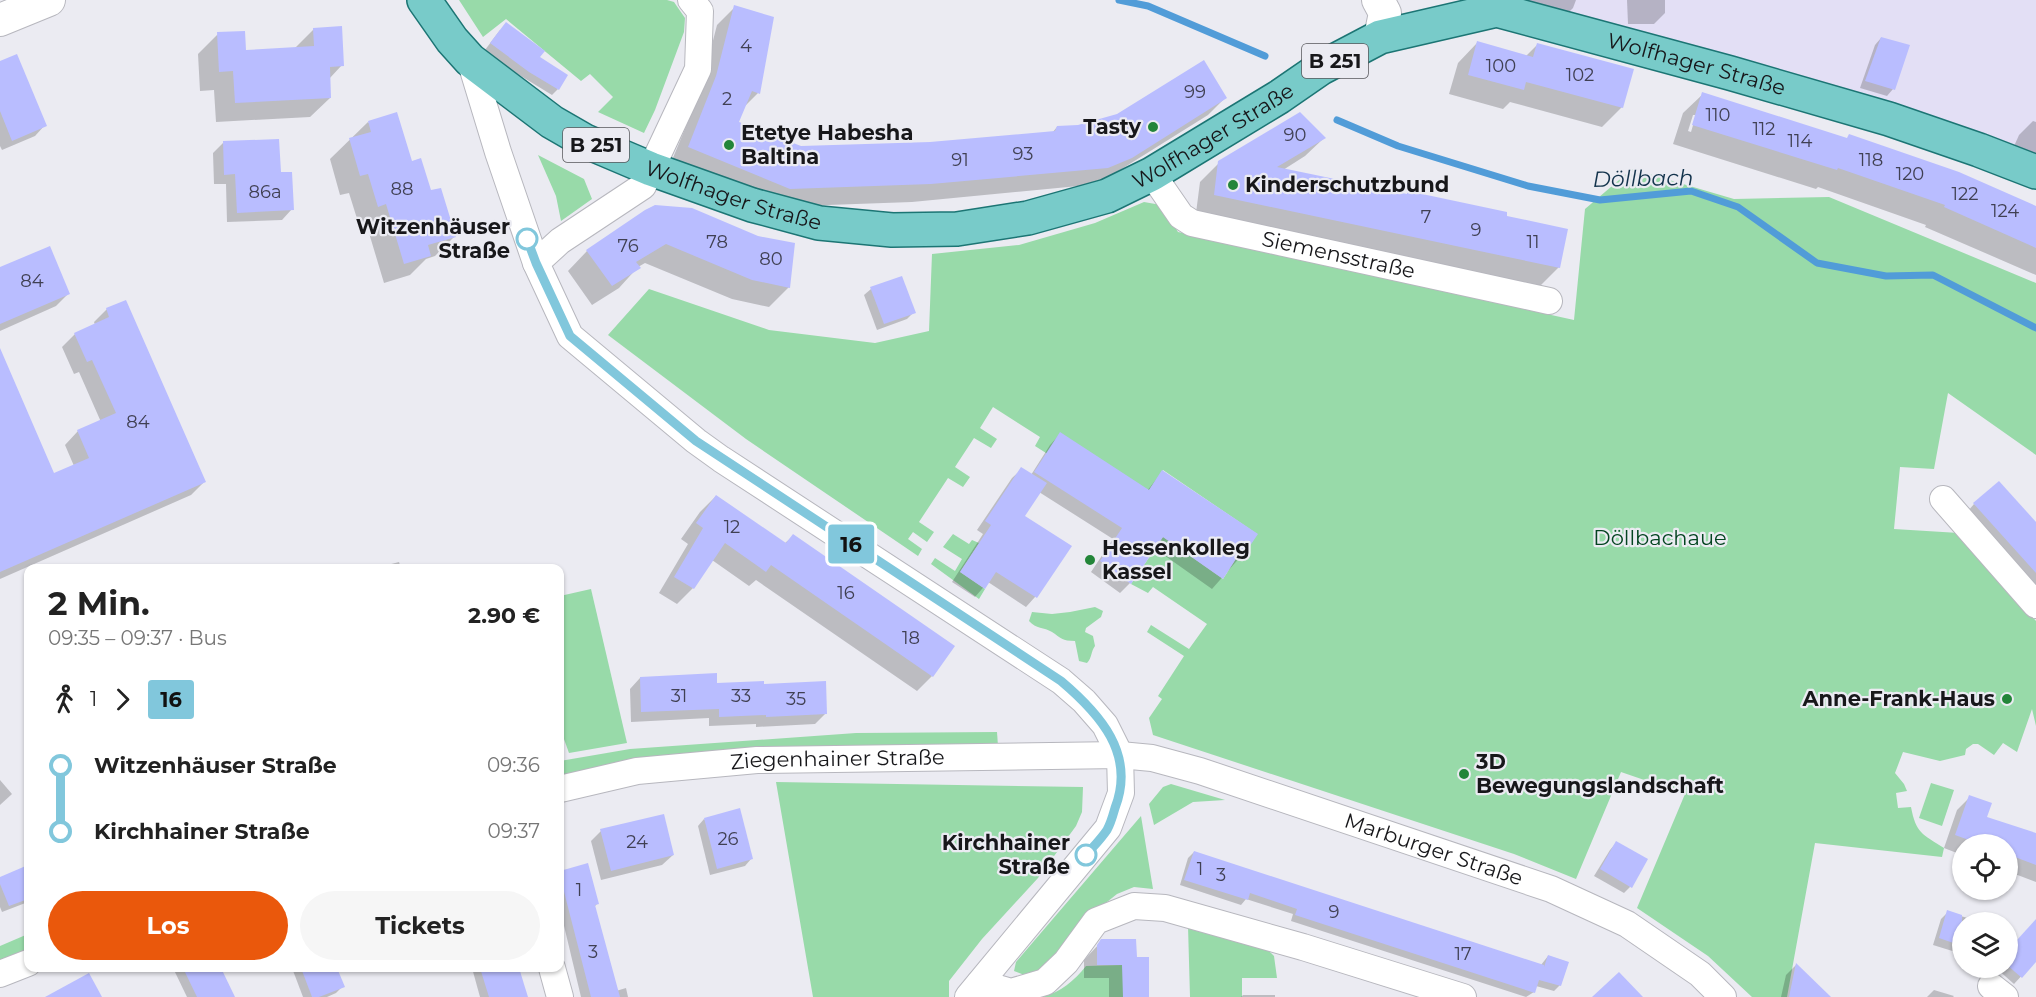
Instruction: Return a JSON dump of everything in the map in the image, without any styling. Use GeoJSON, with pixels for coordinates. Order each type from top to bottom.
{"type":"FeatureCollection","features":[{"type":"Feature","properties":{"kind":"main road","name":"Wolfhager Straße"},"geometry":{"type":"LineString","coordinates":[[433,13],[470,60],[552,122],[585,141],[651,169],[752,205],[819,223],[892,230],[957,229],[1028,218],[1107,196],[1152,174],[1279,97],[1321,68],[1380,37],[1497,10],[1889,119],[2036,172]]}},
{"type":"Feature","properties":{"kind":"street"},"geometry":{"type":"LineString","coordinates":[[0,20],[49,0]]}},
{"type":"Feature","properties":{"kind":"street"},"geometry":{"type":"LineString","coordinates":[[536,263],[560,241],[643,186],[698,69],[700,11],[691,0]]}},
{"type":"Feature","properties":{"kind":"street"},"geometry":{"type":"LineString","coordinates":[[1378,0],[1385,13],[1380,37]]}},
{"type":"Feature","properties":{"kind":"street"},"geometry":{"type":"LineString","coordinates":[[1460,0],[1497,10]]}},
{"type":"Feature","properties":{"kind":"street"},"geometry":{"type":"LineString","coordinates":[[470,60],[498,152],[536,263],[570,336],[696,441],[1061,681],[1084,701],[1105,725],[1120,755],[1121,794],[1107,828],[974,990]]}},
{"type":"Feature","properties":{"kind":"street","name":"Siemensstraße"},"geometry":{"type":"LineString","coordinates":[[1152,174],[1181,216],[1192,223],[1549,302]]}},
{"type":"Feature","properties":{"kind":"street"},"geometry":{"type":"LineString","coordinates":[[1942,499],[2036,605]]}},
{"type":"Feature","properties":{"kind":"street","name":"Ziegenhainer Straße"},"geometry":{"type":"LineString","coordinates":[[564,788],[637,771],[757,760],[1120,755]]}},
{"type":"Feature","properties":{"kind":"street","name":"Marburger Straße"},"geometry":{"type":"LineString","coordinates":[[1120,755],[1152,758],[1200,771],[1551,889],[1627,924],[1700,974],[1724,997]]}},
{"type":"Feature","properties":{"kind":"street"},"geometry":{"type":"LineString","coordinates":[[974,990],[1011,992],[1045,982],[1066,962],[1096,921],[1134,906],[1165,908],[1303,947],[1463,997]]}},
{"type":"Feature","properties":{"kind":"street"},"geometry":{"type":"LineString","coordinates":[[0,974],[24,965]]}},
{"type":"Feature","properties":{"kind":"street"},"geometry":{"type":"LineString","coordinates":[[553,972],[560,997]]}},
{"type":"Feature","properties":{"kind":"shaded area"},"geometry":{"type":"Polygon","coordinates":[[[1525,0],[2036,0],[2036,161],[1649,38],[1525,0]]]}},
{"type":"Feature","properties":{"kind":"green space"},"geometry":{"type":"Polygon","coordinates":[[[459,0],[667,0],[674,2],[685,18],[684,32],[644,133],[598,112],[613,97],[590,74],[581,81],[506,19],[483,37],[459,0]]]}},
{"type":"Feature","properties":{"kind":"green space"},"geometry":{"type":"Polygon","coordinates":[[[538,155],[584,179],[592,199],[561,221],[556,196],[538,155]]]}},
{"type":"Feature","properties":{"kind":"green space","name":"Döllbachaue"},"geometry":{"type":"Polygon","coordinates":[[[1632,169],[1734,199],[1829,197],[2036,283],[2036,455],[1948,393],[1934,469],[1900,467],[1894,529],[1959,533],[2036,621],[2036,726],[2032,709],[2017,752],[2003,743],[1994,755],[1978,744],[1973,744],[1966,749],[1965,755],[1940,761],[1903,752],[1895,773],[1907,791],[1896,793],[1898,808],[1911,807],[1915,822],[1921,832],[1944,848],[1942,857],[1815,843],[1787,997],[1752,997],[1708,956],[1637,908],[1685,794],[1621,772],[1576,879],[1514,854],[1153,735],[1149,718],[1162,699],[1158,696],[1184,656],[1147,632],[1151,625],[1189,649],[1207,624],[1153,587],[1148,593],[1131,584],[1163,537],[1223,579],[1239,554],[1243,556],[1257,534],[1163,470],[1149,490],[1046,453],[1035,446],[1040,437],[993,407],[980,428],[997,439],[991,448],[974,438],[955,467],[970,477],[963,487],[948,478],[919,522],[934,532],[927,542],[913,532],[908,539],[922,549],[918,556],[746,439],[608,335],[649,289],[769,330],[875,343],[929,331],[932,254],[1019,245],[1095,223],[1144,202],[1161,205],[1178,232],[1574,320],[1585,209],[1632,169]]]}},
{"type":"Feature","properties":{"kind":"green space"},"geometry":{"type":"Polygon","coordinates":[[[953,534],[969,544],[972,540],[979,543],[960,572],[985,589],[979,599],[931,564],[935,558],[955,571],[962,559],[943,547],[953,534]]]}},
{"type":"Feature","properties":{"kind":"green space"},"geometry":{"type":"Polygon","coordinates":[[[591,589],[627,743],[569,753],[564,739],[564,595],[591,589]]]}},
{"type":"Feature","properties":{"kind":"green space"},"geometry":{"type":"Polygon","coordinates":[[[1095,607],[1103,611],[1101,617],[1086,628],[1085,632],[1093,636],[1095,646],[1087,663],[1079,661],[1075,641],[1062,639],[1029,621],[1032,612],[1052,614],[1095,607]]]}},
{"type":"Feature","properties":{"kind":"green space"},"geometry":{"type":"Polygon","coordinates":[[[997,732],[998,746],[564,778],[564,760],[630,749],[856,733],[997,732]]]}},
{"type":"Feature","properties":{"kind":"green space"},"geometry":{"type":"Polygon","coordinates":[[[776,782],[1083,787],[1082,812],[1076,826],[1038,878],[982,939],[949,981],[949,997],[813,997],[776,782]]]}},
{"type":"Feature","properties":{"kind":"green space"},"geometry":{"type":"Polygon","coordinates":[[[1931,783],[1954,790],[1942,826],[1919,818],[1931,783]]]}},
{"type":"Feature","properties":{"kind":"green space"},"geometry":{"type":"Polygon","coordinates":[[[1171,784],[1225,800],[1193,802],[1154,825],[1149,804],[1163,787],[1171,784]]]}},
{"type":"Feature","properties":{"kind":"green space"},"geometry":{"type":"Polygon","coordinates":[[[1141,816],[1153,889],[1134,887],[1117,894],[1097,910],[1042,968],[1027,976],[1014,971],[1016,962],[1141,816]]]}},
{"type":"Feature","properties":{"kind":"green space"},"geometry":{"type":"Polygon","coordinates":[[[1188,926],[1267,949],[1274,956],[1277,978],[1242,978],[1242,997],[1190,997],[1188,926]]]}},
{"type":"Feature","properties":{"kind":"green space"},"geometry":{"type":"Polygon","coordinates":[[[24,936],[24,953],[0,963],[0,946],[24,936]]]}},
{"type":"Feature","properties":{"kind":"green space"},"geometry":{"type":"Polygon","coordinates":[[[1123,965],[1123,997],[1042,997],[1067,985],[1086,966],[1123,965]]]}},
{"type":"Feature","properties":{"kind":"building"},"geometry":{"type":"Polygon","coordinates":[[[734,5],[774,17],[760,94],[752,91],[739,122],[801,146],[930,142],[1055,131],[1057,126],[1078,125],[1117,114],[1204,60],[1227,98],[1132,158],[1108,168],[931,184],[790,189],[688,147],[716,76],[734,5]]]}},
{"type":"Feature","properties":{"kind":"building"},"geometry":{"type":"Polygon","coordinates":[[[506,22],[545,51],[540,57],[568,75],[559,90],[529,72],[490,43],[506,22]]]}},
{"type":"Feature","properties":{"kind":"building"},"geometry":{"type":"Polygon","coordinates":[[[342,26],[344,66],[330,67],[331,98],[235,103],[233,71],[219,72],[217,32],[245,31],[246,50],[314,46],[313,28],[342,26]]]}},
{"type":"Feature","properties":{"kind":"building"},"geometry":{"type":"Polygon","coordinates":[[[1881,37],[1910,45],[1895,90],[1865,81],[1881,37]]]}},
{"type":"Feature","properties":{"kind":"building"},"geometry":{"type":"Polygon","coordinates":[[[1477,41],[1533,57],[1537,43],[1634,69],[1623,108],[1526,82],[1524,90],[1468,75],[1477,41]]]}},
{"type":"Feature","properties":{"kind":"building"},"geometry":{"type":"Polygon","coordinates":[[[17,54],[47,126],[12,141],[0,111],[0,61],[17,54]]]}},
{"type":"Feature","properties":{"kind":"building"},"geometry":{"type":"Polygon","coordinates":[[[1702,92],[1847,138],[1849,134],[1959,172],[2036,206],[2036,248],[1944,207],[1945,205],[1838,168],[1837,170],[1692,125],[1702,92]]]}},
{"type":"Feature","properties":{"kind":"building"},"geometry":{"type":"Polygon","coordinates":[[[397,112],[412,161],[421,158],[431,190],[441,188],[456,237],[428,245],[431,256],[404,264],[386,204],[378,207],[368,174],[360,176],[349,138],[371,132],[368,121],[397,112]]]}},
{"type":"Feature","properties":{"kind":"building"},"geometry":{"type":"Polygon","coordinates":[[[1300,112],[1326,138],[1277,167],[1507,212],[1507,216],[1568,229],[1560,268],[1214,195],[1218,161],[1300,112]]]}},
{"type":"Feature","properties":{"kind":"building"},"geometry":{"type":"Polygon","coordinates":[[[279,139],[281,172],[292,172],[294,210],[237,213],[235,174],[224,175],[223,141],[279,139]]]}},
{"type":"Feature","properties":{"kind":"building"},"geometry":{"type":"Polygon","coordinates":[[[655,205],[692,208],[758,236],[795,243],[790,288],[752,280],[666,244],[636,262],[641,268],[612,286],[586,250],[655,205]]]}},
{"type":"Feature","properties":{"kind":"building"},"geometry":{"type":"Polygon","coordinates":[[[50,246],[70,294],[0,324],[0,267],[50,246]]]}},
{"type":"Feature","properties":{"kind":"building"},"geometry":{"type":"Polygon","coordinates":[[[902,276],[916,313],[884,324],[870,287],[902,276]]]}},
{"type":"Feature","properties":{"kind":"building"},"geometry":{"type":"Polygon","coordinates":[[[126,300],[206,482],[0,572],[0,348],[54,473],[89,458],[77,430],[116,413],[92,360],[87,362],[74,333],[109,317],[106,308],[126,300]]]}},
{"type":"Feature","properties":{"kind":"building"},"geometry":{"type":"Polygon","coordinates":[[[1060,432],[1149,490],[1162,470],[1258,534],[1243,556],[1239,554],[1223,579],[1163,537],[1131,584],[1100,561],[1122,528],[1034,472],[1060,432]]]}},
{"type":"Feature","properties":{"kind":"building"},"geometry":{"type":"Polygon","coordinates":[[[1021,467],[1047,483],[1025,516],[1072,546],[1037,598],[996,572],[985,589],[960,572],[991,525],[985,521],[1021,467]]]}},
{"type":"Feature","properties":{"kind":"building"},"geometry":{"type":"Polygon","coordinates":[[[1999,481],[2036,522],[2036,573],[1973,503],[1999,481]]]}},
{"type":"Feature","properties":{"kind":"building"},"geometry":{"type":"Polygon","coordinates":[[[716,495],[786,543],[793,534],[955,646],[933,677],[771,565],[766,572],[725,543],[694,589],[674,577],[703,528],[696,523],[716,495]]]}},
{"type":"Feature","properties":{"kind":"building"},"geometry":{"type":"Polygon","coordinates":[[[717,673],[717,683],[764,681],[764,684],[826,681],[827,714],[719,717],[719,709],[641,712],[640,677],[717,673]]]}},
{"type":"Feature","properties":{"kind":"building"},"geometry":{"type":"Polygon","coordinates":[[[1969,795],[1992,803],[1987,817],[2036,833],[2036,865],[2018,858],[2018,834],[1955,834],[1969,795]]]}},
{"type":"Feature","properties":{"kind":"building"},"geometry":{"type":"Polygon","coordinates":[[[740,808],[753,859],[717,869],[704,818],[740,808]]]}},
{"type":"Feature","properties":{"kind":"building"},"geometry":{"type":"Polygon","coordinates":[[[664,814],[674,855],[611,871],[600,829],[664,814]]]}},
{"type":"Feature","properties":{"kind":"building"},"geometry":{"type":"Polygon","coordinates":[[[1616,841],[1648,859],[1632,888],[1600,869],[1616,841]]]}},
{"type":"Feature","properties":{"kind":"building"},"geometry":{"type":"Polygon","coordinates":[[[1194,851],[1544,965],[1544,967],[1548,955],[1569,962],[1561,986],[1539,980],[1535,993],[1295,915],[1297,909],[1250,893],[1248,900],[1184,880],[1194,851]]]}},
{"type":"Feature","properties":{"kind":"building"},"geometry":{"type":"Polygon","coordinates":[[[588,863],[599,904],[595,905],[620,997],[591,997],[564,892],[564,870],[588,863]]]}},
{"type":"Feature","properties":{"kind":"building"},"geometry":{"type":"Polygon","coordinates":[[[24,867],[24,900],[9,906],[0,884],[0,877],[24,867]]]}},
{"type":"Feature","properties":{"kind":"building"},"geometry":{"type":"Polygon","coordinates":[[[1947,910],[1953,912],[1952,943],[1939,938],[1947,910]]]}},
{"type":"Feature","properties":{"kind":"building"},"geometry":{"type":"Polygon","coordinates":[[[2036,919],[2036,962],[2022,978],[2018,975],[2018,939],[2036,919]]]}},
{"type":"Feature","properties":{"kind":"building"},"geometry":{"type":"Polygon","coordinates":[[[1101,939],[1136,939],[1137,957],[1149,957],[1149,997],[1123,997],[1122,965],[1097,965],[1097,945],[1101,939]]]}},
{"type":"Feature","properties":{"kind":"building"},"geometry":{"type":"Polygon","coordinates":[[[1796,963],[1831,997],[1789,997],[1796,963]]]}},
{"type":"Feature","properties":{"kind":"building"},"geometry":{"type":"Polygon","coordinates":[[[185,972],[223,972],[235,997],[197,997],[185,972]]]}},
{"type":"Feature","properties":{"kind":"building"},"geometry":{"type":"Polygon","coordinates":[[[303,972],[339,972],[345,987],[319,997],[312,997],[303,972]]]}},
{"type":"Feature","properties":{"kind":"building"},"geometry":{"type":"Polygon","coordinates":[[[481,972],[520,972],[528,997],[489,997],[481,972]]]}},
{"type":"Feature","properties":{"kind":"building"},"geometry":{"type":"Polygon","coordinates":[[[1619,972],[1643,997],[1592,997],[1619,972]]]}},
{"type":"Feature","properties":{"kind":"building"},"geometry":{"type":"Polygon","coordinates":[[[89,973],[102,997],[45,997],[89,973]]]}},
{"type":"Feature","properties":{"kind":"waterway","name":"Döllbach"},"geometry":{"type":"LineString","coordinates":[[1119,0],[1148,6],[1265,56]]}},
{"type":"Feature","properties":{"kind":"waterway","name":"Döllbach"},"geometry":{"type":"LineString","coordinates":[[1337,120],[1398,146],[1528,186],[1600,200],[1691,191],[1738,207],[1817,263],[1886,276],[1933,275],[2036,328]]}},
{"type":"Feature","properties":{"kind":"bus line","name":"16"},"geometry":{"type":"LineString","coordinates":[[527,239],[570,336],[696,441],[1061,681],[1084,701],[1105,725],[1120,755],[1121,794],[1107,828],[1086,855]]}},
{"type":"Feature","properties":{"kind":"place","name":"Tasty"},"geometry":{"type":"Point","coordinates":[1153,127]}},
{"type":"Feature","properties":{"kind":"place","name":"Etetye Habesha Baltina"},"geometry":{"type":"Point","coordinates":[729,145]}},
{"type":"Feature","properties":{"kind":"place","name":"Kinderschutzbund"},"geometry":{"type":"Point","coordinates":[1233,185]}},
{"type":"Feature","properties":{"kind":"place","name":"Witzenhäuser Straße"},"geometry":{"type":"Point","coordinates":[527,239]}},
{"type":"Feature","properties":{"kind":"place","name":"Hessenkolleg Kassel"},"geometry":{"type":"Point","coordinates":[1090,560]}},
{"type":"Feature","properties":{"kind":"place","name":"Anne-Frank-Haus"},"geometry":{"type":"Point","coordinates":[2007,699]}},
{"type":"Feature","properties":{"kind":"place","name":"3D Bewegungslandschaft"},"geometry":{"type":"Point","coordinates":[1464,774]}},
{"type":"Feature","properties":{"kind":"place","name":"Kirchhainer Straße"},"geometry":{"type":"Point","coordinates":[1086,855]}}]}
